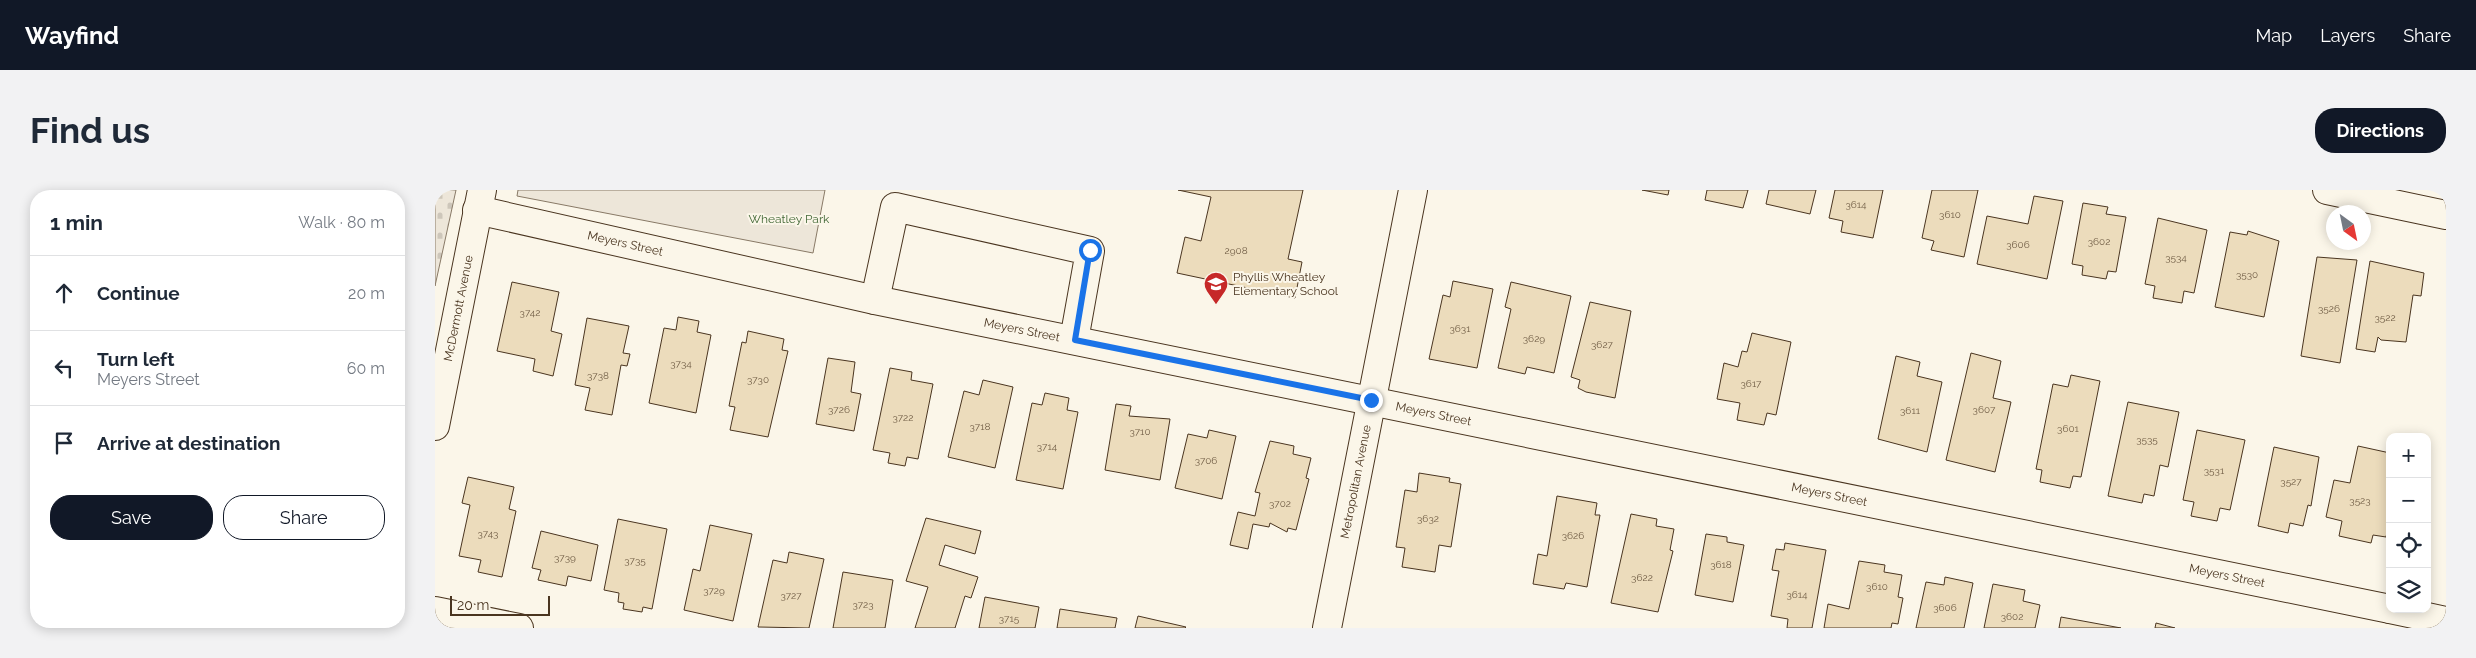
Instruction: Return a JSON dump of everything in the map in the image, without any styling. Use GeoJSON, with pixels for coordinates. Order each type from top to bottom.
{"type":"FeatureCollection","features":[{"type":"Feature","properties":{"kind":"street","name":"Metropolitan Avenue"},"geometry":{"type":"LineString","coordinates":[[1327,628],[1413,190]]}},
{"type":"Feature","properties":{"kind":"street"},"geometry":{"type":"LineString","coordinates":[[2327,190],[2446,215]]}},
{"type":"Feature","properties":{"kind":"street","name":"Meyers Street"},"geometry":{"type":"LineString","coordinates":[[480,200],[875,300],[2386,608]]}},
{"type":"Feature","properties":{"kind":"street","name":"McDermott Avenue"},"geometry":{"type":"LineString","coordinates":[[435,426],[480,200]]}},
{"type":"Feature","properties":{"kind":"street"},"geometry":{"type":"LineString","coordinates":[[875,300],[895,207],[1090,250],[1075,340]]}},
{"type":"Feature","properties":{"kind":"street"},"geometry":{"type":"LineString","coordinates":[[435,610],[519,628]]}},
{"type":"Feature","properties":{"kind":"street","name":"Meyers Street"},"geometry":{"type":"LineString","coordinates":[[2409,613],[2446,621]]}},
{"type":"Feature","properties":{"kind":"green space"},"geometry":{"type":"Polygon","coordinates":[[[435,190],[456,190],[435,286],[435,190]]]}},
{"type":"Feature","properties":{"kind":"green space","name":"Wheatley Park"},"geometry":{"type":"Polygon","coordinates":[[[518,190],[825,190],[813,253],[517,196],[518,190]]]}},
{"type":"Feature","properties":{"kind":"building"},"geometry":{"type":"Polygon","coordinates":[[[1178,190],[1303,190],[1288,259],[1302,262],[1295,298],[1177,273],[1185,237],[1201,241],[1211,197],[1178,190]]]}},
{"type":"Feature","properties":{"kind":"building"},"geometry":{"type":"Polygon","coordinates":[[[1642,190],[1669,190],[1668,195],[1642,190]]]}},
{"type":"Feature","properties":{"kind":"building"},"geometry":{"type":"Polygon","coordinates":[[[1707,190],[1748,190],[1743,208],[1705,200],[1707,190]]]}},
{"type":"Feature","properties":{"kind":"building"},"geometry":{"type":"Polygon","coordinates":[[[1769,190],[1816,190],[1810,214],[1766,204],[1769,190]]]}},
{"type":"Feature","properties":{"kind":"building"},"geometry":{"type":"Polygon","coordinates":[[[1835,190],[1883,190],[1873,238],[1841,232],[1843,221],[1829,218],[1835,190]]]}},
{"type":"Feature","properties":{"kind":"building"},"geometry":{"type":"Polygon","coordinates":[[[1932,190],[1978,190],[1964,257],[1931,250],[1934,241],[1922,238],[1932,190]]]}},
{"type":"Feature","properties":{"kind":"building"},"geometry":{"type":"Polygon","coordinates":[[[2034,196],[2063,201],[2047,279],[1977,264],[1987,216],[2028,224],[2034,196]]]}},
{"type":"Feature","properties":{"kind":"building"},"geometry":{"type":"Polygon","coordinates":[[[2083,203],[2108,207],[2106,214],[2126,217],[2116,272],[2108,271],[2106,279],[2082,275],[2083,266],[2072,264],[2083,203]]]}},
{"type":"Feature","properties":{"kind":"building"},"geometry":{"type":"Polygon","coordinates":[[[2158,218],[2207,230],[2194,293],[2184,291],[2182,303],[2153,298],[2155,286],[2145,284],[2158,218]]]}},
{"type":"Feature","properties":{"kind":"building"},"geometry":{"type":"Polygon","coordinates":[[[2248,231],[2279,241],[2264,317],[2215,307],[2230,232],[2247,235],[2248,231]]]}},
{"type":"Feature","properties":{"kind":"building"},"geometry":{"type":"Polygon","coordinates":[[[2317,257],[2357,260],[2340,363],[2301,356],[2317,257]]]}},
{"type":"Feature","properties":{"kind":"building"},"geometry":{"type":"Polygon","coordinates":[[[2370,261],[2424,273],[2421,296],[2413,295],[2406,342],[2381,340],[2378,337],[2375,352],[2356,349],[2370,261]]]}},
{"type":"Feature","properties":{"kind":"building"},"geometry":{"type":"Polygon","coordinates":[[[1453,281],[1493,289],[1477,368],[1429,359],[1443,295],[1450,297],[1453,281]]]}},
{"type":"Feature","properties":{"kind":"building"},"geometry":{"type":"Polygon","coordinates":[[[512,282],[559,292],[551,331],[562,334],[553,376],[533,371],[535,359],[497,351],[512,282]]]}},
{"type":"Feature","properties":{"kind":"building"},"geometry":{"type":"Polygon","coordinates":[[[1511,282],[1571,296],[1554,373],[1527,367],[1525,374],[1498,368],[1511,309],[1505,307],[1511,282]]]}},
{"type":"Feature","properties":{"kind":"building"},"geometry":{"type":"Polygon","coordinates":[[[1590,302],[1631,311],[1615,398],[1586,392],[1578,388],[1580,380],[1571,377],[1590,302]]]}},
{"type":"Feature","properties":{"kind":"building"},"geometry":{"type":"Polygon","coordinates":[[[678,317],[699,321],[697,332],[711,335],[696,413],[649,403],[664,328],[676,330],[678,317]]]}},
{"type":"Feature","properties":{"kind":"building"},"geometry":{"type":"Polygon","coordinates":[[[587,318],[629,326],[623,353],[630,354],[627,366],[621,365],[612,415],[585,410],[590,388],[575,385],[587,318]]]}},
{"type":"Feature","properties":{"kind":"building"},"geometry":{"type":"Polygon","coordinates":[[[748,331],[784,339],[782,350],[788,351],[768,437],[730,430],[735,407],[729,406],[742,342],[746,343],[748,331]]]}},
{"type":"Feature","properties":{"kind":"building"},"geometry":{"type":"Polygon","coordinates":[[[1752,333],[1791,342],[1776,415],[1767,413],[1764,425],[1737,420],[1740,403],[1717,399],[1724,363],[1738,367],[1742,351],[1747,352],[1752,333]]]}},
{"type":"Feature","properties":{"kind":"building"},"geometry":{"type":"Polygon","coordinates":[[[1971,353],[2001,361],[1993,398],[2011,402],[1995,472],[1946,460],[1971,353]]]}},
{"type":"Feature","properties":{"kind":"building"},"geometry":{"type":"Polygon","coordinates":[[[1896,356],[1920,362],[1917,376],[1942,382],[1927,452],[1878,439],[1896,356]]]}},
{"type":"Feature","properties":{"kind":"building"},"geometry":{"type":"Polygon","coordinates":[[[828,358],[855,362],[851,392],[861,394],[854,431],[816,424],[828,358]]]}},
{"type":"Feature","properties":{"kind":"building"},"geometry":{"type":"Polygon","coordinates":[[[890,368],[912,372],[911,380],[933,384],[918,459],[907,457],[905,466],[888,463],[890,453],[873,450],[890,368]]]}},
{"type":"Feature","properties":{"kind":"building"},"geometry":{"type":"Polygon","coordinates":[[[2071,375],[2100,381],[2081,477],[2073,476],[2070,488],[2040,482],[2042,470],[2036,469],[2053,384],[2068,387],[2071,375]]]}},
{"type":"Feature","properties":{"kind":"building"},"geometry":{"type":"Polygon","coordinates":[[[983,380],[1013,387],[995,468],[948,457],[964,391],[979,395],[983,380]]]}},
{"type":"Feature","properties":{"kind":"building"},"geometry":{"type":"Polygon","coordinates":[[[1045,393],[1069,398],[1067,410],[1078,412],[1063,489],[1016,480],[1032,403],[1042,405],[1045,393]]]}},
{"type":"Feature","properties":{"kind":"building"},"geometry":{"type":"Polygon","coordinates":[[[2128,402],[2179,412],[2168,467],[2160,465],[2154,496],[2144,494],[2142,503],[2108,496],[2128,402]]]}},
{"type":"Feature","properties":{"kind":"building"},"geometry":{"type":"Polygon","coordinates":[[[1116,404],[1131,406],[1129,416],[1170,419],[1160,480],[1105,470],[1116,404]]]}},
{"type":"Feature","properties":{"kind":"building"},"geometry":{"type":"Polygon","coordinates":[[[1209,430],[1236,436],[1222,499],[1175,488],[1188,434],[1207,438],[1209,430]]]}},
{"type":"Feature","properties":{"kind":"building"},"geometry":{"type":"Polygon","coordinates":[[[2197,430],[2245,440],[2230,510],[2220,508],[2217,521],[2191,516],[2194,502],[2183,500],[2197,430]]]}},
{"type":"Feature","properties":{"kind":"building"},"geometry":{"type":"Polygon","coordinates":[[[1270,441],[1294,446],[1293,454],[1311,458],[1306,478],[1309,479],[1296,530],[1288,528],[1287,532],[1270,523],[1269,527],[1253,524],[1248,549],[1230,545],[1238,512],[1255,516],[1260,493],[1255,492],[1270,441]]]}},
{"type":"Feature","properties":{"kind":"building"},"geometry":{"type":"Polygon","coordinates":[[[2358,446],[2386,452],[2386,537],[2373,535],[2371,543],[2339,536],[2342,521],[2326,517],[2334,480],[2350,483],[2358,446]]]}},
{"type":"Feature","properties":{"kind":"building"},"geometry":{"type":"Polygon","coordinates":[[[2274,447],[2319,457],[2311,506],[2308,505],[2303,526],[2290,523],[2288,533],[2258,526],[2274,447]]]}},
{"type":"Feature","properties":{"kind":"building"},"geometry":{"type":"Polygon","coordinates":[[[1419,473],[1450,478],[1449,482],[1461,484],[1451,547],[1439,545],[1435,572],[1402,567],[1405,548],[1396,547],[1405,490],[1417,492],[1419,473]]]}},
{"type":"Feature","properties":{"kind":"building"},"geometry":{"type":"Polygon","coordinates":[[[468,477],[514,487],[509,509],[516,511],[502,577],[478,572],[481,560],[459,556],[470,505],[462,503],[468,477]]]}},
{"type":"Feature","properties":{"kind":"building"},"geometry":{"type":"Polygon","coordinates":[[[1557,496],[1597,503],[1595,515],[1600,515],[1587,587],[1566,583],[1564,589],[1533,584],[1538,554],[1547,556],[1557,496]]]}},
{"type":"Feature","properties":{"kind":"building"},"geometry":{"type":"Polygon","coordinates":[[[1631,514],[1657,519],[1656,526],[1674,529],[1670,550],[1673,551],[1658,612],[1611,603],[1631,514]]]}},
{"type":"Feature","properties":{"kind":"building"},"geometry":{"type":"Polygon","coordinates":[[[926,518],[981,531],[975,554],[945,545],[939,565],[978,577],[971,598],[965,596],[955,628],[915,628],[928,587],[906,581],[926,518]]]}},
{"type":"Feature","properties":{"kind":"building"},"geometry":{"type":"Polygon","coordinates":[[[618,519],[667,529],[652,609],[643,607],[642,612],[623,609],[624,603],[618,602],[619,593],[604,590],[618,519]]]}},
{"type":"Feature","properties":{"kind":"building"},"geometry":{"type":"Polygon","coordinates":[[[710,525],[752,534],[733,621],[684,610],[693,569],[700,571],[710,525]]]}},
{"type":"Feature","properties":{"kind":"building"},"geometry":{"type":"Polygon","coordinates":[[[541,531],[598,545],[591,581],[568,576],[566,586],[538,580],[541,570],[532,568],[541,531]]]}},
{"type":"Feature","properties":{"kind":"building"},"geometry":{"type":"Polygon","coordinates":[[[1706,534],[1727,537],[1727,542],[1744,545],[1733,602],[1695,595],[1706,534]]]}},
{"type":"Feature","properties":{"kind":"building"},"geometry":{"type":"Polygon","coordinates":[[[1785,543],[1826,550],[1812,628],[1787,628],[1788,619],[1771,616],[1779,571],[1772,570],[1776,549],[1784,550],[1785,543]]]}},
{"type":"Feature","properties":{"kind":"building"},"geometry":{"type":"Polygon","coordinates":[[[789,552],[824,559],[809,628],[758,627],[773,560],[787,563],[789,552]]]}},
{"type":"Feature","properties":{"kind":"building"},"geometry":{"type":"Polygon","coordinates":[[[1859,561],[1885,565],[1884,572],[1902,575],[1898,597],[1903,598],[1898,624],[1892,623],[1891,628],[1824,628],[1828,604],[1849,609],[1859,561]]]}},
{"type":"Feature","properties":{"kind":"building"},"geometry":{"type":"Polygon","coordinates":[[[843,572],[893,580],[885,628],[833,628],[843,572]]]}},
{"type":"Feature","properties":{"kind":"building"},"geometry":{"type":"Polygon","coordinates":[[[1945,577],[1973,583],[1964,628],[1916,628],[1926,582],[1944,585],[1945,577]]]}},
{"type":"Feature","properties":{"kind":"building"},"geometry":{"type":"Polygon","coordinates":[[[1993,584],[2025,590],[2023,601],[2040,605],[2035,628],[1984,628],[1993,584]]]}},
{"type":"Feature","properties":{"kind":"building"},"geometry":{"type":"Polygon","coordinates":[[[985,597],[1039,607],[1035,628],[979,628],[985,597]]]}},
{"type":"Feature","properties":{"kind":"building"},"geometry":{"type":"Polygon","coordinates":[[[1060,609],[1117,618],[1115,628],[1057,628],[1060,609]]]}},
{"type":"Feature","properties":{"kind":"building"},"geometry":{"type":"Polygon","coordinates":[[[1138,616],[1186,627],[1135,628],[1138,616]]]}},
{"type":"Feature","properties":{"kind":"building"},"geometry":{"type":"Polygon","coordinates":[[[2061,617],[2121,628],[2059,628],[2061,617]]]}},
{"type":"Feature","properties":{"kind":"building"},"geometry":{"type":"Polygon","coordinates":[[[2156,623],[2175,628],[2155,628],[2156,623]]]}},
{"type":"Feature","properties":{"kind":"place","name":"Phyllis Wheatley Elementary School"},"geometry":{"type":"Point","coordinates":[1216,305]}},
{"type":"Feature","properties":{"kind":"route"},"geometry":{"type":"LineString","coordinates":[[1090,250],[1075,340],[1371,400]]}}]}
